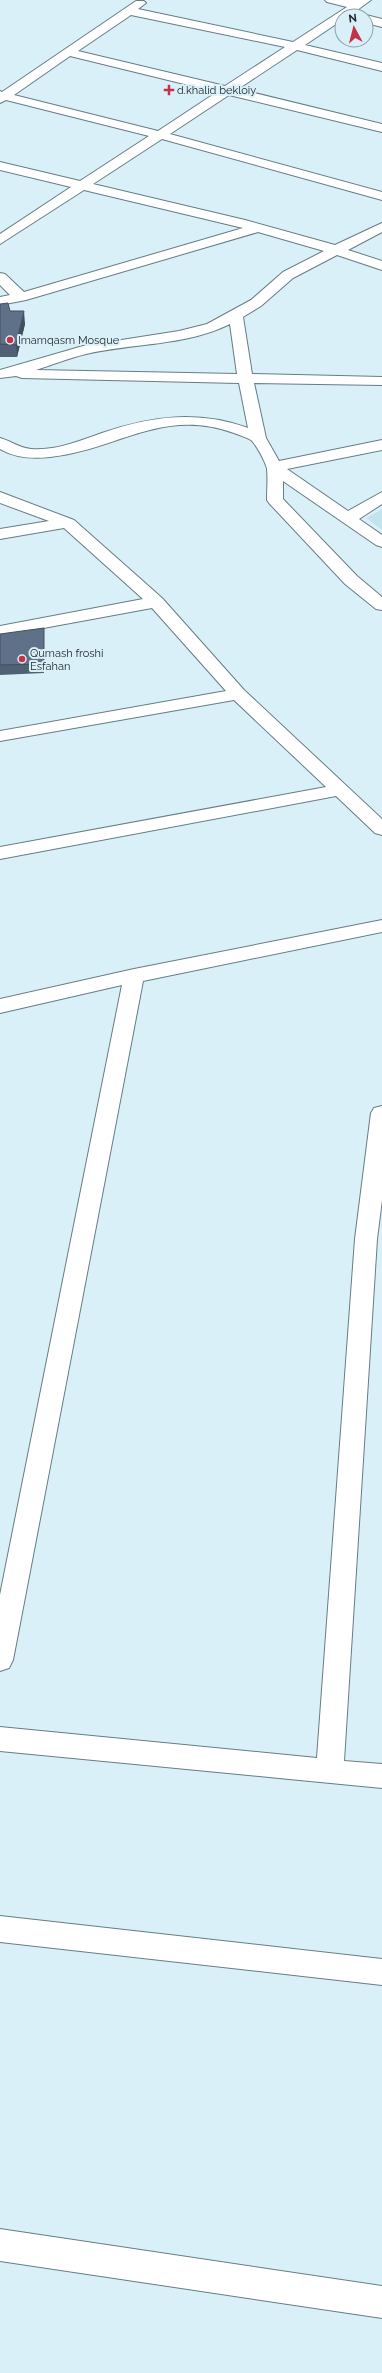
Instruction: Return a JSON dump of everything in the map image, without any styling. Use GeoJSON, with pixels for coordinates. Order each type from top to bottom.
{"type":"FeatureCollection","features":[{"type":"Feature","properties":{"kind":"street"},"geometry":{"type":"LineString","coordinates":[[1,97],[145,0]]}},
{"type":"Feature","properties":{"kind":"street"},"geometry":{"type":"LineString","coordinates":[[331,0],[351,8]]}},
{"type":"Feature","properties":{"kind":"street"},"geometry":{"type":"LineString","coordinates":[[129,11],[295,46],[382,67]]}},
{"type":"Feature","properties":{"kind":"street"},"geometry":{"type":"LineString","coordinates":[[1,239],[334,22]]}},
{"type":"Feature","properties":{"kind":"street"},"geometry":{"type":"LineString","coordinates":[[68,52],[382,128]]}},
{"type":"Feature","properties":{"kind":"street"},"geometry":{"type":"LineString","coordinates":[[1,97],[160,135],[382,196]]}},
{"type":"Feature","properties":{"kind":"street"},"geometry":{"type":"LineString","coordinates":[[0,166],[81,187],[257,228],[339,250],[382,266]]}},
{"type":"Feature","properties":{"kind":"street"},"geometry":{"type":"LineString","coordinates":[[4,374],[83,350],[198,331],[224,322],[256,303],[288,275],[382,227]]}},
{"type":"Feature","properties":{"kind":"street"},"geometry":{"type":"LineString","coordinates":[[0,301],[21,297],[257,228]]}},
{"type":"Feature","properties":{"kind":"street"},"geometry":{"type":"LineString","coordinates":[[0,277],[21,297]]}},
{"type":"Feature","properties":{"kind":"street"},"geometry":{"type":"LineString","coordinates":[[236,315],[245,378],[258,438],[275,468],[382,542]]}},
{"type":"Feature","properties":{"kind":"street"},"geometry":{"type":"LineString","coordinates":[[4,374],[382,382]]}},
{"type":"Feature","properties":{"kind":"street"},"geometry":{"type":"LineString","coordinates":[[0,443],[17,453],[36,454],[71,449],[145,425],[196,420],[232,425],[258,438]]}},
{"type":"Feature","properties":{"kind":"street"},"geometry":{"type":"LineString","coordinates":[[275,468],[288,463],[382,445]]}},
{"type":"Feature","properties":{"kind":"street"},"geometry":{"type":"LineString","coordinates":[[275,468],[274,500],[351,580],[382,605]]}},
{"type":"Feature","properties":{"kind":"street"},"geometry":{"type":"LineString","coordinates":[[0,497],[68,523],[156,602],[238,694],[339,790],[375,812],[382,829]]}},
{"type":"Feature","properties":{"kind":"street"},"geometry":{"type":"LineString","coordinates":[[347,519],[382,497]]}},
{"type":"Feature","properties":{"kind":"street"},"geometry":{"type":"LineString","coordinates":[[0,534],[68,523]]}},
{"type":"Feature","properties":{"kind":"street"},"geometry":{"type":"LineString","coordinates":[[0,631],[156,602]]}},
{"type":"Feature","properties":{"kind":"street"},"geometry":{"type":"LineString","coordinates":[[0,736],[238,694]]}},
{"type":"Feature","properties":{"kind":"street"},"geometry":{"type":"LineString","coordinates":[[0,853],[339,790]]}},
{"type":"Feature","properties":{"kind":"street"},"geometry":{"type":"LineString","coordinates":[[0,1006],[134,976],[382,926]]}},
{"type":"Feature","properties":{"kind":"street"},"geometry":{"type":"LineString","coordinates":[[0,1660],[134,976]]}},
{"type":"Feature","properties":{"kind":"street"},"geometry":{"type":"LineString","coordinates":[[330,1770],[374,1236],[382,1113]]}},
{"type":"Feature","properties":{"kind":"street"},"geometry":{"type":"LineString","coordinates":[[0,1739],[382,1776]]}},
{"type":"Feature","properties":{"kind":"street"},"geometry":{"type":"LineString","coordinates":[[0,1929],[382,1972]]}},
{"type":"Feature","properties":{"kind":"street"},"geometry":{"type":"LineString","coordinates":[[0,2245],[382,2302]]}},
{"type":"Feature","properties":{"kind":"shaded area"},"geometry":{"type":"Polygon","coordinates":[[[382,509],[382,530],[366,518],[382,509]]]}},
{"type":"Feature","properties":{"kind":"building"},"geometry":{"type":"Polygon","coordinates":[[[8,303],[10,311],[24,311],[16,345],[0,344],[0,304],[8,303]]]}},
{"type":"Feature","properties":{"kind":"building","name":"Qumash froshi Esfahan"},"geometry":{"type":"Polygon","coordinates":[[[44,628],[44,664],[0,665],[0,634],[44,628]]]}},
{"type":"Feature","properties":{"kind":"place","name":"d.khalid bekloiy"},"geometry":{"type":"Point","coordinates":[169,90]}},
{"type":"Feature","properties":{"kind":"place","name":"Imamqasm Mosque"},"geometry":{"type":"Point","coordinates":[10,340]}},
{"type":"Feature","properties":{"kind":"place","name":"Qumash froshi Esfahan"},"geometry":{"type":"Point","coordinates":[22,659]}}]}
